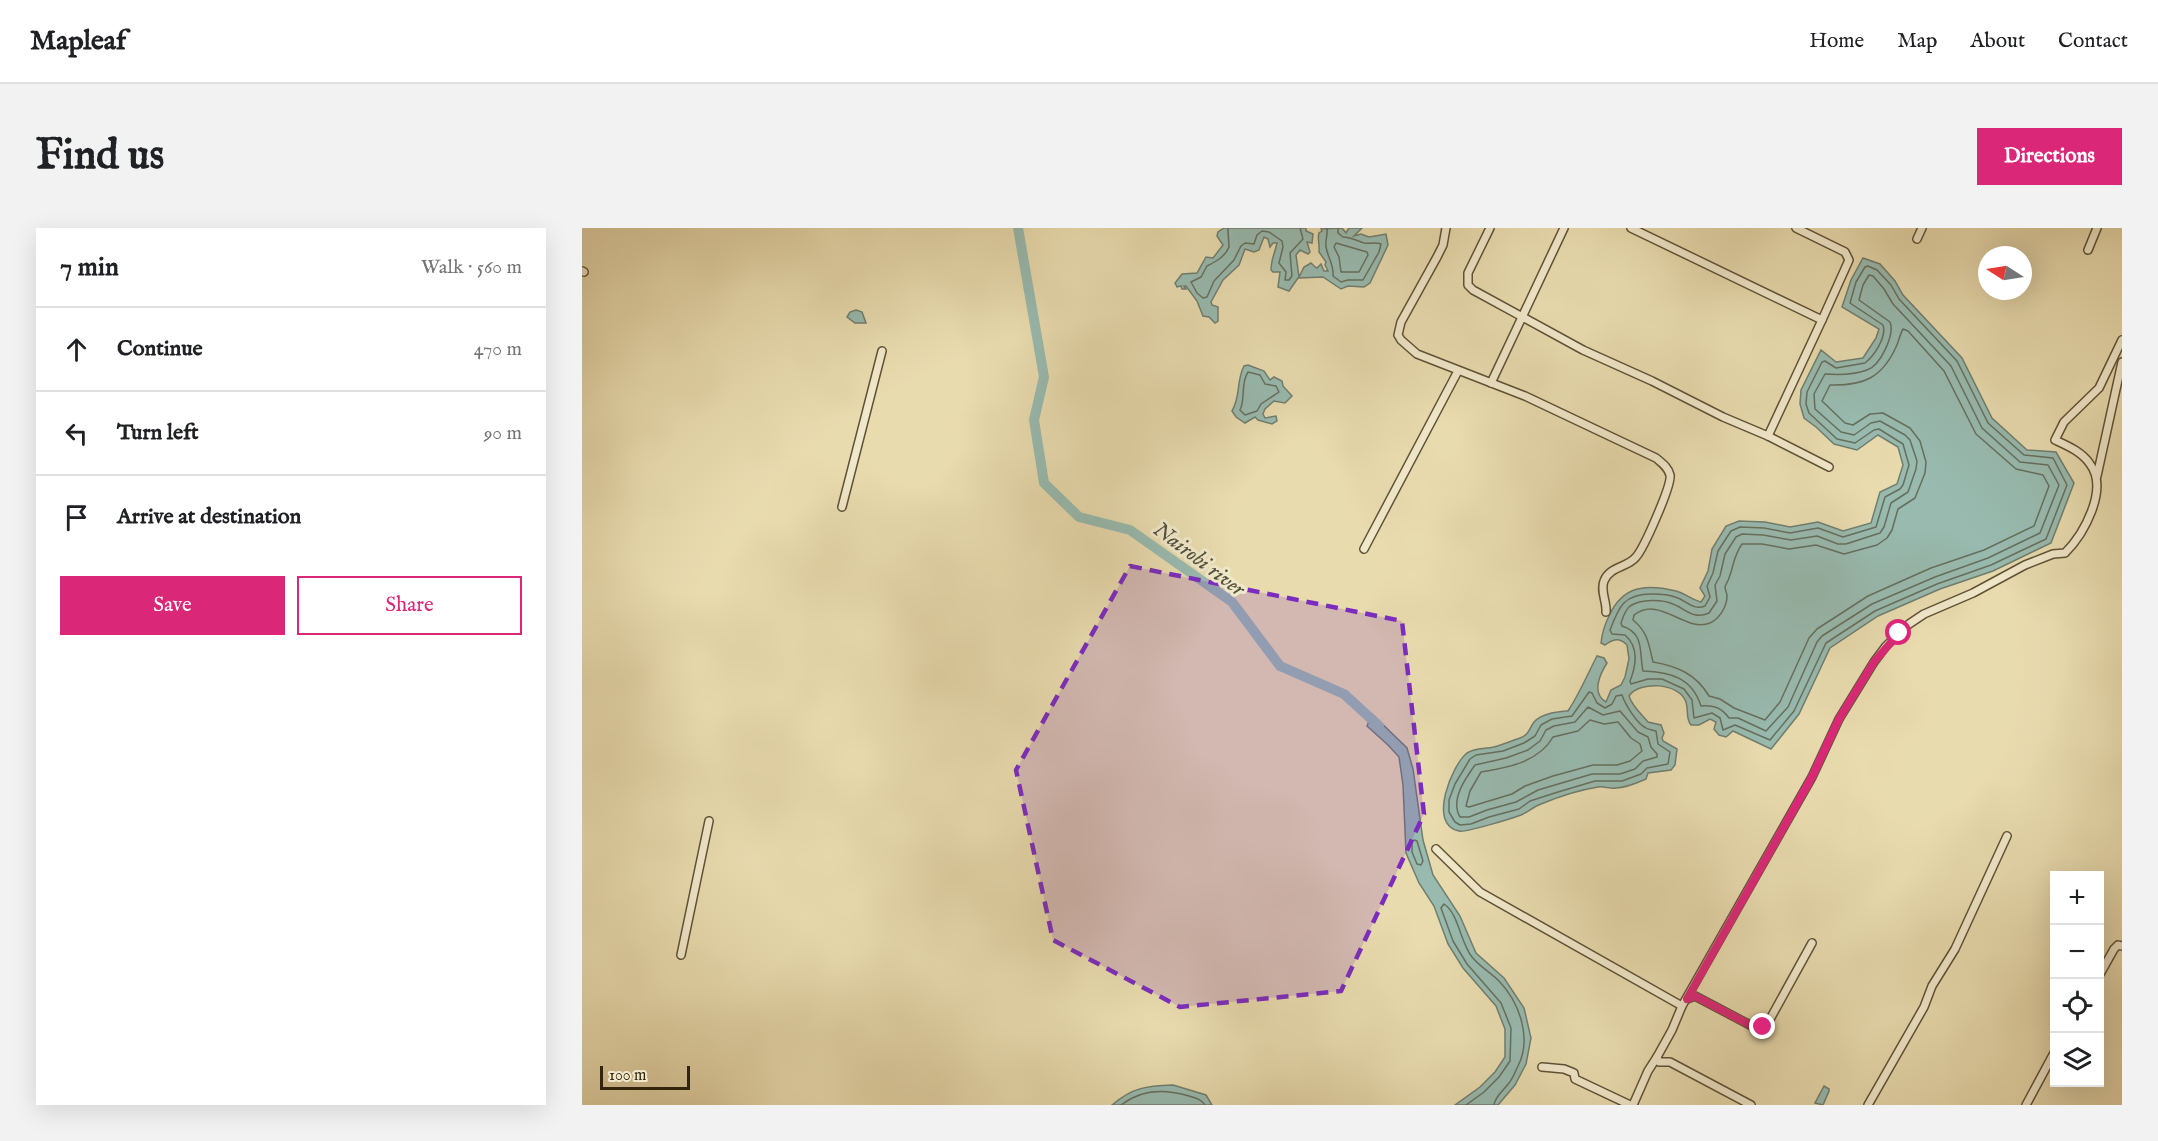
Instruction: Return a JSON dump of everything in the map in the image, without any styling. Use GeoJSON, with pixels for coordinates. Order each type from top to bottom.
{"type":"FeatureCollection","features":[{"type":"Feature","properties":{"kind":"street"},"geometry":{"type":"LineString","coordinates":[[1446,228],[1443,245],[1401,322],[1398,335],[1405,345],[1418,354],[1525,396],[1625,443],[1656,458],[1668,469],[1669,490],[1640,551],[1629,562],[1610,572],[1603,582],[1606,612]]}},
{"type":"Feature","properties":{"kind":"street"},"geometry":{"type":"LineString","coordinates":[[1490,228],[1468,273],[1468,285],[1473,290],[1583,350],[1829,467]]}},
{"type":"Feature","properties":{"kind":"street"},"geometry":{"type":"LineString","coordinates":[[1491,383],[1564,228]]}},
{"type":"Feature","properties":{"kind":"street"},"geometry":{"type":"LineString","coordinates":[[1631,228],[1822,320]]}},
{"type":"Feature","properties":{"kind":"street"},"geometry":{"type":"LineString","coordinates":[[1768,436],[1849,260],[1845,252],[1796,228]]}},
{"type":"Feature","properties":{"kind":"street"},"geometry":{"type":"LineString","coordinates":[[1917,239],[1922,228]]}},
{"type":"Feature","properties":{"kind":"street"},"geometry":{"type":"LineString","coordinates":[[2088,250],[2097,228]]}},
{"type":"Feature","properties":{"kind":"street"},"geometry":{"type":"LineString","coordinates":[[2097,476],[2085,458],[2074,449],[2055,440],[2064,422],[2103,382],[2122,340]]}},
{"type":"Feature","properties":{"kind":"street"},"geometry":{"type":"LineString","coordinates":[[842,507],[882,351]]}},
{"type":"Feature","properties":{"kind":"street"},"geometry":{"type":"LineString","coordinates":[[1542,1066],[1574,1073],[1575,1079],[1632,1105],[1684,1003],[1812,777],[1839,719],[1886,646],[1909,624],[1924,614],[1973,593],[2025,565],[2053,554],[2065,553],[2081,533],[2089,518],[2096,490],[2097,476],[2122,362]]}},
{"type":"Feature","properties":{"kind":"street"},"geometry":{"type":"LineString","coordinates":[[1364,549],[1458,371]]}},
{"type":"Feature","properties":{"kind":"street"},"geometry":{"type":"LineString","coordinates":[[681,955],[709,821]]}},
{"type":"Feature","properties":{"kind":"street"},"geometry":{"type":"LineString","coordinates":[[1868,1105],[1924,1006],[1932,986],[1955,949],[2007,836]]}},
{"type":"Feature","properties":{"kind":"street"},"geometry":{"type":"LineString","coordinates":[[1436,849],[1480,892],[1684,1003]]}},
{"type":"Feature","properties":{"kind":"street"},"geometry":{"type":"LineString","coordinates":[[1684,1003],[1695,996],[1752,1026],[1763,1027],[1769,1021],[1812,943]]}},
{"type":"Feature","properties":{"kind":"street"},"geometry":{"type":"LineString","coordinates":[[2104,967],[2118,945],[2122,946]]}},
{"type":"Feature","properties":{"kind":"street"},"geometry":{"type":"LineString","coordinates":[[1657,1057],[1659,1062],[1670,1062],[1751,1105]]}},
{"type":"Feature","properties":{"kind":"street"},"geometry":{"type":"LineString","coordinates":[[2026,1105],[2050,1062]]}},
{"type":"Feature","properties":{"kind":"highlighted area"},"geometry":{"type":"Polygon","coordinates":[[[1130,566],[1402,621],[1424,814],[1341,991],[1180,1007],[1053,940],[1016,770],[1130,566]]]}},
{"type":"Feature","properties":{"kind":"water"},"geometry":{"type":"Polygon","coordinates":[[[1224,228],[1306,228],[1306,231],[1313,234],[1312,243],[1307,242],[1310,252],[1308,254],[1300,250],[1296,255],[1299,277],[1304,267],[1311,263],[1317,268],[1321,264],[1324,271],[1328,271],[1326,262],[1319,252],[1318,235],[1321,229],[1342,228],[1346,233],[1349,228],[1362,228],[1354,236],[1361,234],[1369,237],[1386,234],[1388,245],[1370,283],[1364,287],[1348,286],[1341,289],[1323,277],[1298,278],[1289,291],[1278,287],[1280,272],[1271,270],[1277,243],[1273,243],[1270,247],[1268,239],[1264,237],[1259,250],[1254,252],[1245,249],[1239,265],[1223,280],[1211,302],[1212,305],[1218,307],[1218,321],[1215,323],[1209,317],[1203,316],[1197,301],[1186,286],[1184,286],[1186,289],[1182,289],[1175,283],[1182,274],[1197,273],[1206,257],[1213,258],[1223,245],[1217,236],[1218,232],[1224,228]]]}},
{"type":"Feature","properties":{"kind":"water"},"geometry":{"type":"Polygon","coordinates":[[[1863,258],[1880,264],[1895,281],[1903,295],[1962,358],[1992,418],[2027,450],[2056,452],[2074,483],[2051,543],[1993,571],[1940,589],[1878,616],[1830,648],[1799,714],[1771,749],[1733,731],[1726,737],[1719,735],[1714,729],[1716,722],[1710,719],[1699,725],[1691,725],[1686,702],[1682,696],[1668,688],[1650,686],[1634,691],[1629,696],[1630,700],[1648,722],[1661,725],[1664,733],[1663,741],[1677,749],[1675,765],[1671,770],[1648,773],[1646,779],[1624,787],[1598,787],[1569,794],[1538,805],[1521,815],[1479,828],[1459,831],[1450,826],[1445,818],[1445,794],[1455,769],[1467,753],[1523,737],[1534,722],[1541,717],[1550,713],[1568,711],[1597,656],[1604,658],[1607,663],[1598,683],[1601,698],[1606,702],[1611,690],[1621,685],[1629,659],[1627,645],[1619,640],[1613,640],[1605,645],[1601,643],[1609,616],[1621,598],[1636,589],[1655,588],[1679,592],[1701,602],[1705,596],[1700,588],[1708,571],[1712,549],[1726,526],[1739,521],[1765,522],[1790,527],[1818,522],[1843,531],[1871,523],[1880,492],[1897,484],[1903,465],[1898,447],[1878,435],[1857,450],[1834,444],[1804,418],[1800,404],[1801,390],[1821,350],[1836,362],[1863,358],[1876,338],[1879,329],[1842,307],[1851,280],[1863,258]]]}},
{"type":"Feature","properties":{"kind":"water"},"geometry":{"type":"Polygon","coordinates":[[[856,310],[862,312],[866,323],[855,323],[847,317],[850,312],[856,310]]]}},
{"type":"Feature","properties":{"kind":"water"},"geometry":{"type":"Polygon","coordinates":[[[1248,365],[1264,371],[1270,380],[1274,377],[1282,381],[1283,386],[1292,396],[1285,403],[1274,401],[1265,409],[1263,414],[1265,418],[1276,416],[1277,421],[1272,424],[1255,417],[1245,423],[1232,411],[1237,400],[1240,377],[1244,366],[1248,365]]]}},
{"type":"Feature","properties":{"kind":"water"},"geometry":{"type":"Polygon","coordinates":[[[1372,714],[1407,748],[1413,769],[1423,840],[1433,875],[1460,916],[1476,953],[1504,978],[1524,1008],[1531,1038],[1526,1064],[1515,1085],[1498,1105],[1455,1105],[1480,1087],[1495,1072],[1505,1057],[1505,1029],[1496,1006],[1463,968],[1448,944],[1434,906],[1419,883],[1406,853],[1403,785],[1399,757],[1367,726],[1372,714]]]}},
{"type":"Feature","properties":{"kind":"water"},"geometry":{"type":"Polygon","coordinates":[[[1173,1085],[1206,1095],[1212,1105],[1112,1105],[1134,1091],[1173,1085]]]}},
{"type":"Feature","properties":{"kind":"water"},"geometry":{"type":"Polygon","coordinates":[[[1824,1086],[1829,1091],[1823,1105],[1815,1103],[1824,1086]]]}},
{"type":"Feature","properties":{"kind":"waterway","name":"Nairobi river"},"geometry":{"type":"LineString","coordinates":[[1018,228],[1044,377],[1034,420],[1044,483],[1079,517],[1130,530],[1232,602],[1280,666],[1344,694],[1379,726]]}},
{"type":"Feature","properties":{"kind":"route"},"geometry":{"type":"LineString","coordinates":[[1763,1027],[1752,1026],[1695,996],[1687,999],[1812,777],[1839,719],[1874,662],[1899,633]]}}]}
